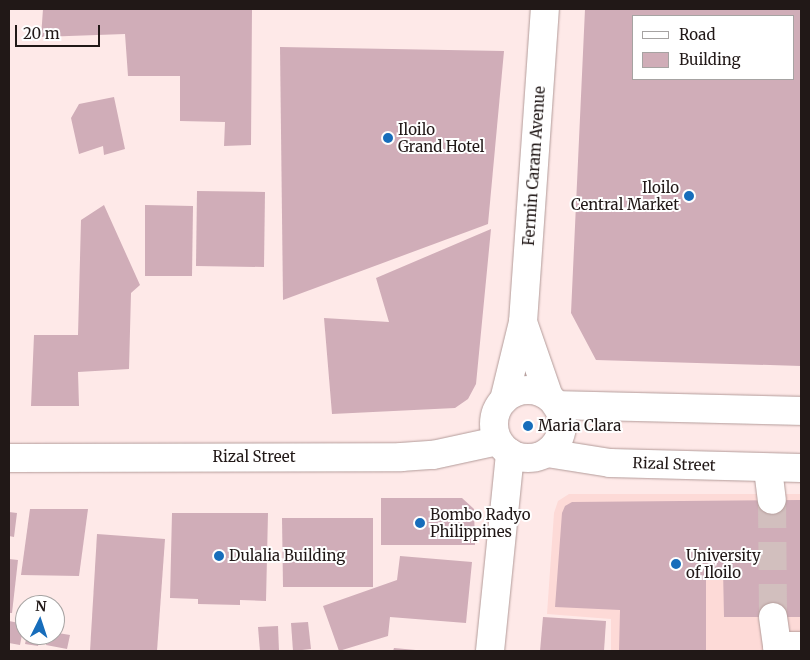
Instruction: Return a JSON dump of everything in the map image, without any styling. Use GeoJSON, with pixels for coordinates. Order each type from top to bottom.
{"type":"FeatureCollection","features":[{"type":"Feature","properties":{"kind":"main road","name":"Fermin Caram Avenue"},"geometry":{"type":"LineString","coordinates":[[504,400],[522,322],[545,9]]}},
{"type":"Feature","properties":{"kind":"main road","name":"Fermin Caram Avenue"},"geometry":{"type":"LineString","coordinates":[[522,322],[553,401]]}},
{"type":"Feature","properties":{"kind":"main road"},"geometry":{"type":"LineString","coordinates":[[490,651],[504,447],[494,419],[504,400],[522,391],[553,401],[801,411]]}},
{"type":"Feature","properties":{"kind":"main road"},"geometry":{"type":"LineString","coordinates":[[504,447],[527,458],[547,453],[562,432],[561,415],[553,401]]}},
{"type":"Feature","properties":{"kind":"main road","name":"Rizal Street"},"geometry":{"type":"LineString","coordinates":[[9,458],[401,457],[504,447]]}},
{"type":"Feature","properties":{"kind":"main road","name":"Rizal Street"},"geometry":{"type":"LineString","coordinates":[[547,453],[610,463],[801,468]]}},
{"type":"Feature","properties":{"kind":"main road"},"geometry":{"type":"LineString","coordinates":[[773,617],[777,646],[801,646]]}},
{"type":"Feature","properties":{"kind":"shaded area","name":"University of Iloilo"},"geometry":{"type":"Polygon","coordinates":[[[569,494],[801,494],[801,651],[611,651],[611,619],[547,614],[554,513],[558,501],[569,494]]]}},
{"type":"Feature","properties":{"kind":"building"},"geometry":{"type":"Polygon","coordinates":[[[43,9],[252,9],[251,145],[224,146],[225,122],[180,121],[180,76],[128,76],[125,34],[41,37],[43,9]]]}},
{"type":"Feature","properties":{"kind":"building","name":"Iloilo Central Market"},"geometry":{"type":"Polygon","coordinates":[[[585,9],[801,9],[801,366],[596,360],[571,313],[585,9]]]}},
{"type":"Feature","properties":{"kind":"building","name":"Iloilo Grand Hotel"},"geometry":{"type":"Polygon","coordinates":[[[280,47],[504,51],[488,224],[283,300],[280,47]]]}},
{"type":"Feature","properties":{"kind":"building"},"geometry":{"type":"Polygon","coordinates":[[[114,97],[125,149],[104,155],[103,146],[79,154],[71,118],[79,104],[114,97]]]}},
{"type":"Feature","properties":{"kind":"building"},"geometry":{"type":"Polygon","coordinates":[[[197,191],[265,192],[264,267],[196,266],[197,191]]]}},
{"type":"Feature","properties":{"kind":"building"},"geometry":{"type":"Polygon","coordinates":[[[104,205],[140,285],[131,293],[129,369],[78,372],[79,406],[31,406],[34,335],[78,335],[81,220],[104,205]]]}},
{"type":"Feature","properties":{"kind":"building"},"geometry":{"type":"Polygon","coordinates":[[[145,205],[193,206],[192,276],[145,276],[145,205]]]}},
{"type":"Feature","properties":{"kind":"building"},"geometry":{"type":"Polygon","coordinates":[[[491,229],[476,384],[468,399],[455,408],[332,414],[324,318],[389,322],[376,278],[491,229]]]}},
{"type":"Feature","properties":{"kind":"building"},"geometry":{"type":"Polygon","coordinates":[[[381,498],[462,498],[474,509],[475,545],[381,545],[381,498]]]}},
{"type":"Feature","properties":{"kind":"building","name":"University of Iloilo"},"geometry":{"type":"Polygon","coordinates":[[[801,500],[801,617],[724,617],[723,569],[706,570],[706,651],[619,651],[620,610],[555,607],[562,513],[565,506],[572,502],[801,500]]]}},
{"type":"Feature","properties":{"kind":"building"},"geometry":{"type":"Polygon","coordinates":[[[30,509],[88,509],[79,576],[21,575],[30,509]]]}},
{"type":"Feature","properties":{"kind":"building"},"geometry":{"type":"Polygon","coordinates":[[[9,512],[17,513],[14,537],[9,536],[9,512]]]}},
{"type":"Feature","properties":{"kind":"building","name":"Dulalia Building"},"geometry":{"type":"Polygon","coordinates":[[[172,513],[268,513],[266,601],[240,600],[240,605],[198,604],[198,599],[170,598],[172,513]]]}},
{"type":"Feature","properties":{"kind":"building"},"geometry":{"type":"Polygon","coordinates":[[[282,518],[373,518],[373,587],[283,587],[282,518]]]}},
{"type":"Feature","properties":{"kind":"building"},"geometry":{"type":"Polygon","coordinates":[[[97,534],[165,539],[157,651],[90,651],[97,534]]]}},
{"type":"Feature","properties":{"kind":"building"},"geometry":{"type":"Polygon","coordinates":[[[400,556],[472,562],[466,623],[390,617],[388,636],[339,651],[323,606],[397,580],[400,556]]]}},
{"type":"Feature","properties":{"kind":"building"},"geometry":{"type":"Polygon","coordinates":[[[9,559],[18,560],[12,613],[9,613],[9,559]]]}},
{"type":"Feature","properties":{"kind":"building"},"geometry":{"type":"Polygon","coordinates":[[[543,617],[606,621],[604,651],[540,651],[543,617]]]}},
{"type":"Feature","properties":{"kind":"building"},"geometry":{"type":"Polygon","coordinates":[[[9,621],[15,622],[15,644],[9,643],[9,621]]]}},
{"type":"Feature","properties":{"kind":"building"},"geometry":{"type":"Polygon","coordinates":[[[308,622],[311,649],[293,651],[291,623],[308,622]]]}},
{"type":"Feature","properties":{"kind":"building"},"geometry":{"type":"Polygon","coordinates":[[[278,626],[279,651],[260,651],[258,627],[278,626]]]}},
{"type":"Feature","properties":{"kind":"building"},"geometry":{"type":"Polygon","coordinates":[[[65,634],[70,635],[67,649],[46,645],[65,645],[65,634]]]}},
{"type":"Feature","properties":{"kind":"building"},"geometry":{"type":"Polygon","coordinates":[[[394,648],[416,650],[393,651],[394,648]]]}},
{"type":"Feature","properties":{"kind":"tunnel"},"geometry":{"type":"LineString","coordinates":[[772,500],[773,617]]}},
{"type":"Feature","properties":{"kind":"place","name":"Iloilo Grand Hotel"},"geometry":{"type":"Point","coordinates":[388,138]}},
{"type":"Feature","properties":{"kind":"place","name":"Iloilo Central Market"},"geometry":{"type":"Point","coordinates":[689,196]}},
{"type":"Feature","properties":{"kind":"place","name":"Maria Clara"},"geometry":{"type":"Point","coordinates":[528,426]}},
{"type":"Feature","properties":{"kind":"place","name":"Bombo Radyo Philippines"},"geometry":{"type":"Point","coordinates":[420,523]}},
{"type":"Feature","properties":{"kind":"place","name":"Dulalia Building"},"geometry":{"type":"Point","coordinates":[219,556]}},
{"type":"Feature","properties":{"kind":"place","name":"University of Iloilo"},"geometry":{"type":"Point","coordinates":[676,564]}}]}
